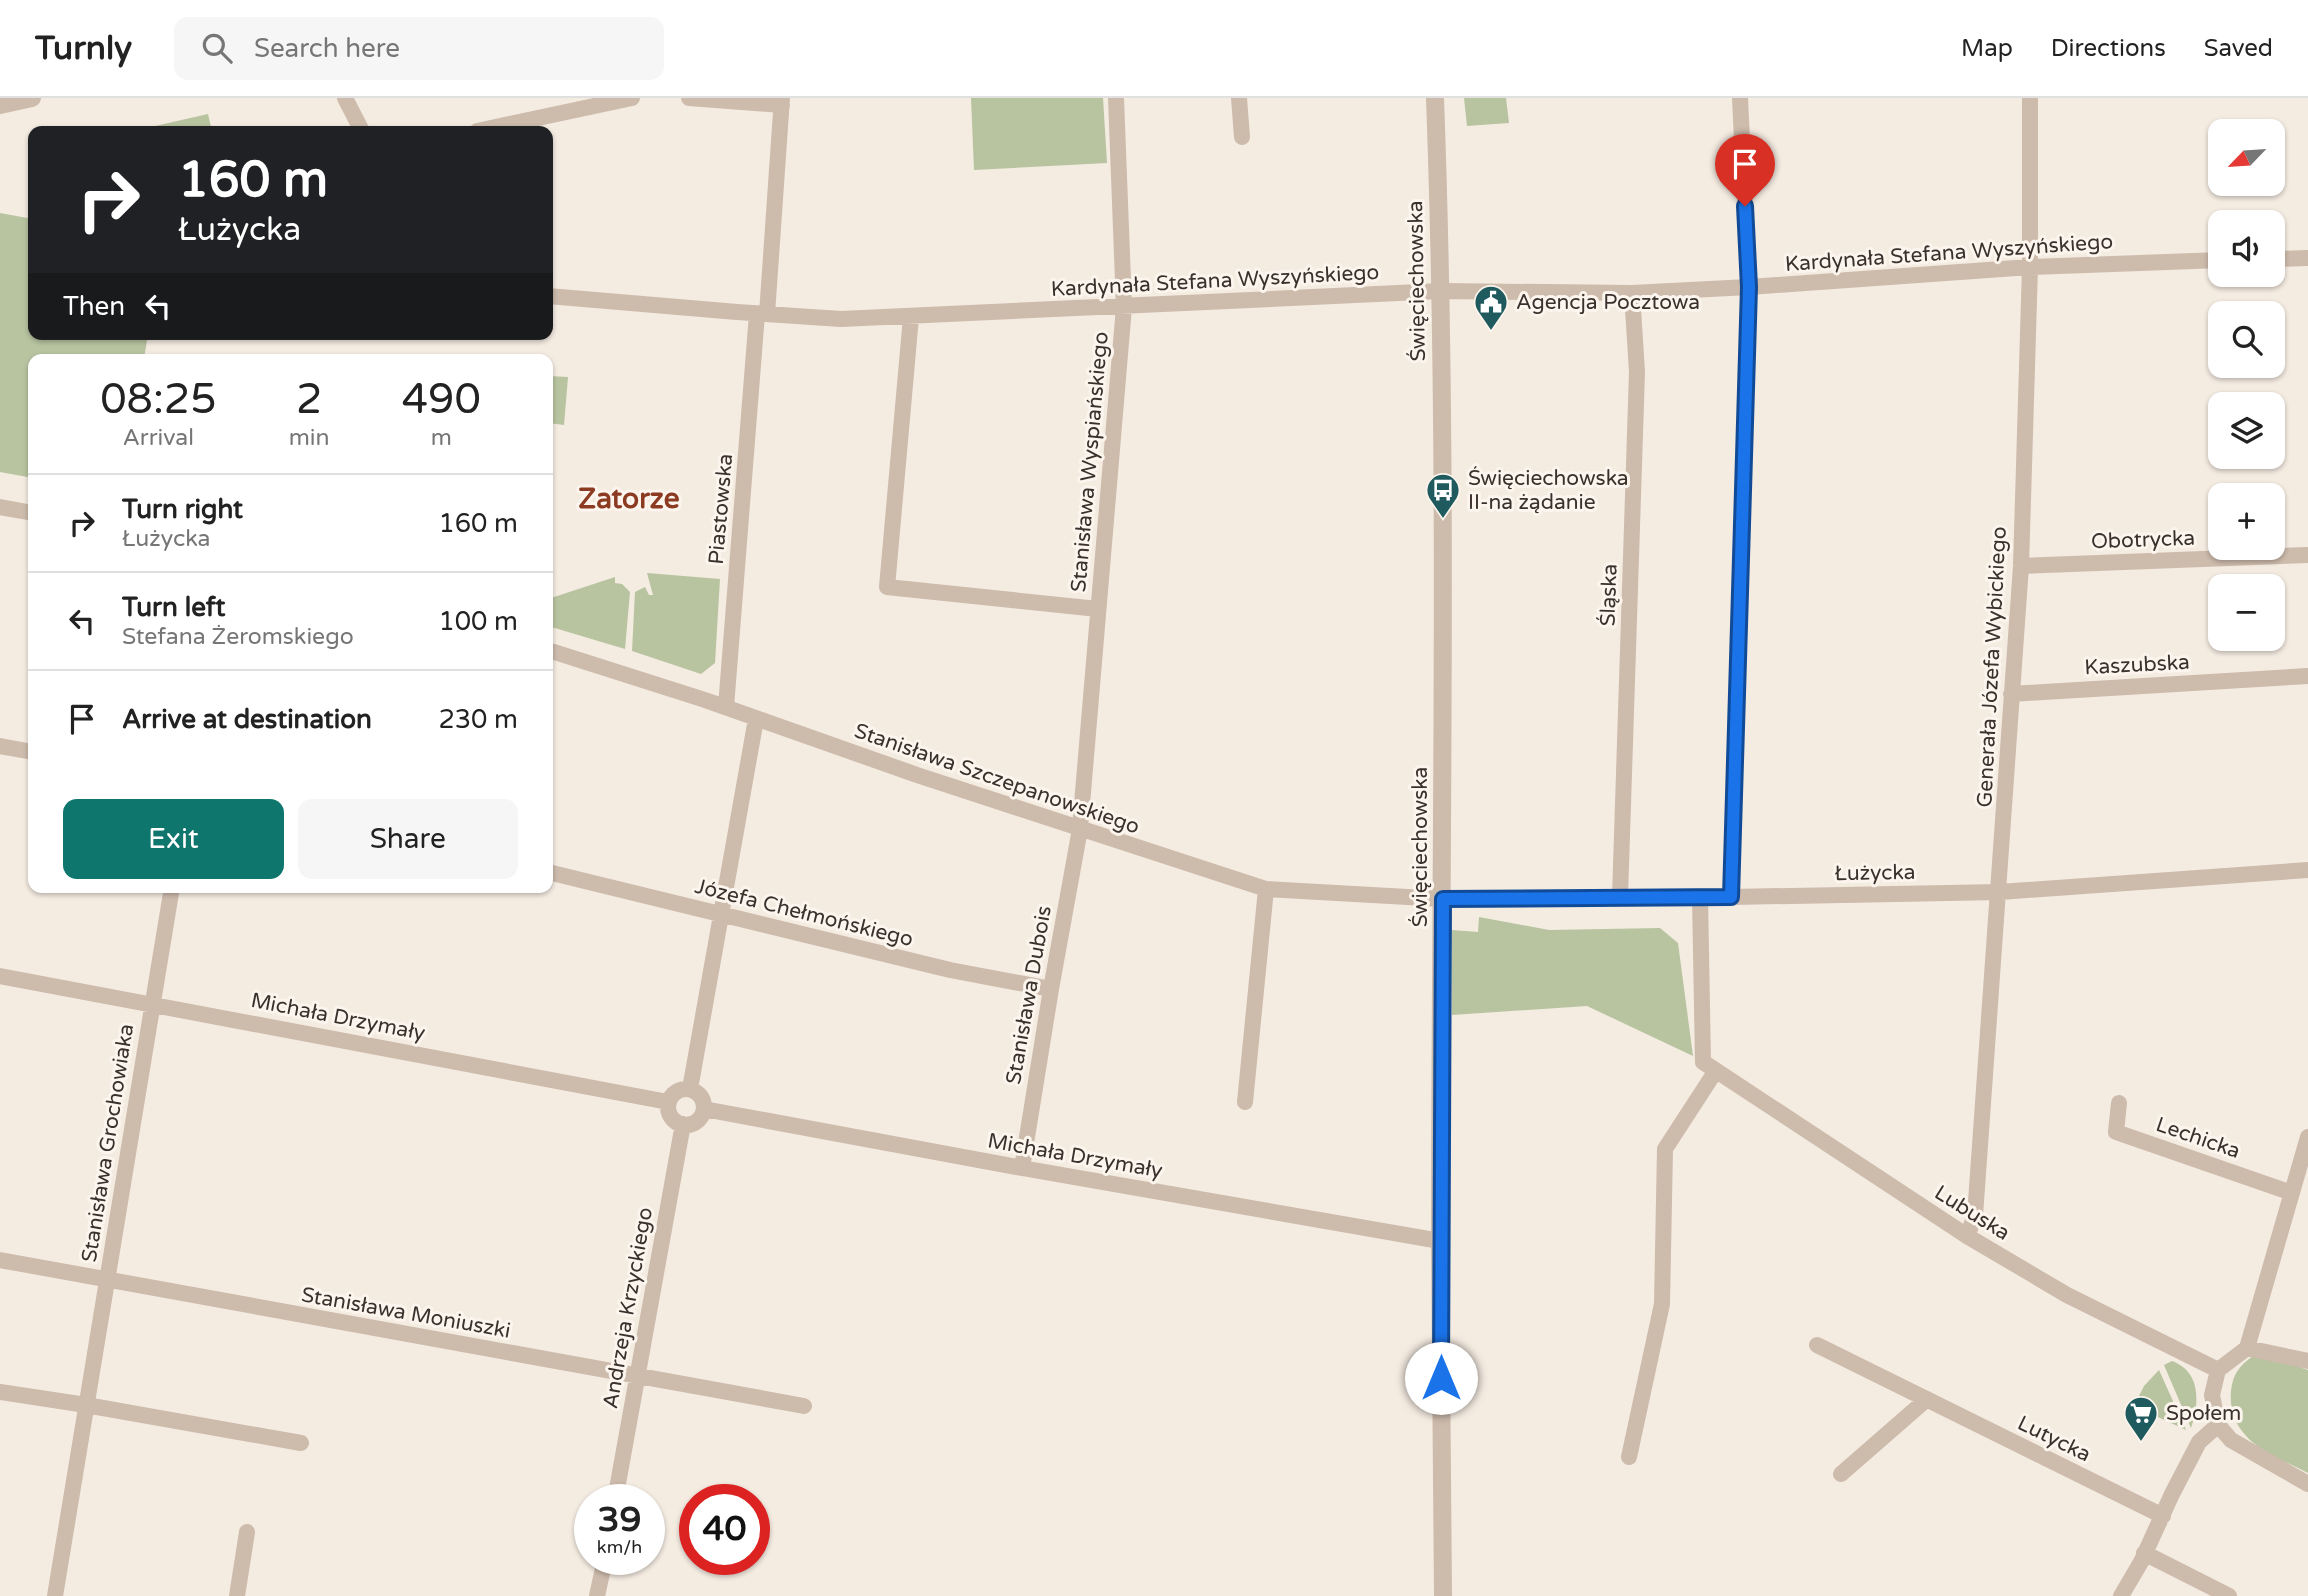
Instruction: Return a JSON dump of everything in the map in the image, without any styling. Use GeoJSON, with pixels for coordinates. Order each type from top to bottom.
{"type":"FeatureCollection","features":[{"type":"Feature","properties":{"kind":"street"},"geometry":{"type":"LineString","coordinates":[[2,102],[32,98]]}},
{"type":"Feature","properties":{"kind":"street"},"geometry":{"type":"LineString","coordinates":[[345,98],[359,126]]}},
{"type":"Feature","properties":{"kind":"street"},"geometry":{"type":"LineString","coordinates":[[500,126],[632,98]]}},
{"type":"Feature","properties":{"kind":"street","name":"Piastowska"},"geometry":{"type":"LineString","coordinates":[[689,98],[782,102],[726,707]]}},
{"type":"Feature","properties":{"kind":"street","name":"Stanisława Wyspiańskiego"},"geometry":{"type":"LineString","coordinates":[[1080,829],[1124,307],[1116,98]]}},
{"type":"Feature","properties":{"kind":"street"},"geometry":{"type":"LineString","coordinates":[[1239,98],[1242,137]]}},
{"type":"Feature","properties":{"kind":"street","name":"Święciechowska"},"geometry":{"type":"LineString","coordinates":[[1435,98],[1441,291],[1444,611],[1440,1241],[1443,1596]]}},
{"type":"Feature","properties":{"kind":"street"},"geometry":{"type":"LineString","coordinates":[[1731,897],[1749,287],[1740,98]]}},
{"type":"Feature","properties":{"kind":"street","name":"Generała Józefa Wybickiego"},"geometry":{"type":"LineString","coordinates":[[1967,1236],[1975,1216],[2021,565],[2030,267],[2030,98]]}},
{"type":"Feature","properties":{"kind":"street"},"geometry":{"type":"LineString","coordinates":[[2285,259],[2308,258]]}},
{"type":"Feature","properties":{"kind":"street","name":"Kardynała Stefana Wyszyńskiego"},"geometry":{"type":"LineString","coordinates":[[553,296],[841,319],[1441,291],[1632,293],[2030,267],[2208,260]]}},
{"type":"Feature","properties":{"kind":"street","name":"Śląska"},"geometry":{"type":"LineString","coordinates":[[1620,897],[1637,372],[1632,293]]}},
{"type":"Feature","properties":{"kind":"street"},"geometry":{"type":"LineString","coordinates":[[911,317],[887,587],[1098,609]]}},
{"type":"Feature","properties":{"kind":"street"},"geometry":{"type":"LineString","coordinates":[[0,507],[28,512]]}},
{"type":"Feature","properties":{"kind":"street","name":"Obotrycka"},"geometry":{"type":"LineString","coordinates":[[2021,565],[2308,555]]}},
{"type":"Feature","properties":{"kind":"street","name":"Stanisława Szczepanowskiego"},"geometry":{"type":"LineString","coordinates":[[553,652],[1266,889],[1443,899]]}},
{"type":"Feature","properties":{"kind":"street","name":"Kaszubska"},"geometry":{"type":"LineString","coordinates":[[2011,694],[2308,676]]}},
{"type":"Feature","properties":{"kind":"street"},"geometry":{"type":"LineString","coordinates":[[690,1089],[756,719]]}},
{"type":"Feature","properties":{"kind":"street"},"geometry":{"type":"LineString","coordinates":[[0,746],[28,751]]}},
{"type":"Feature","properties":{"kind":"street","name":"Stanisława Dubois"},"geometry":{"type":"LineString","coordinates":[[1022,1168],[1080,829]]}},
{"type":"Feature","properties":{"kind":"street","name":"Łużycka"},"geometry":{"type":"LineString","coordinates":[[1443,899],[1731,897],[2000,891],[2308,870]]}},
{"type":"Feature","properties":{"kind":"street","name":"Józefa Chełmońskiego"},"geometry":{"type":"LineString","coordinates":[[553,873],[950,970],[1051,989]]}},
{"type":"Feature","properties":{"kind":"street"},"geometry":{"type":"LineString","coordinates":[[1245,1102],[1266,889]]}},
{"type":"Feature","properties":{"kind":"street","name":"Stanisława Grochowiaka"},"geometry":{"type":"LineString","coordinates":[[55,1596],[171,893]]}},
{"type":"Feature","properties":{"kind":"street"},"geometry":{"type":"LineString","coordinates":[[1629,1457],[1662,1304],[1665,1149],[1715,1072],[1703,1062],[1700,897]]}},
{"type":"Feature","properties":{"kind":"street","name":"Michała Drzymały"},"geometry":{"type":"LineString","coordinates":[[0,976],[668,1102]]}},
{"type":"Feature","properties":{"kind":"street","name":"Lubuska"},"geometry":{"type":"LineString","coordinates":[[1715,1072],[1967,1236],[2067,1295],[2218,1370]]}},
{"type":"Feature","properties":{"kind":"street"},"geometry":{"type":"LineString","coordinates":[[690,1089],[700,1096],[704,1109],[697,1121],[683,1124],[671,1117],[668,1102],[678,1091],[690,1089]]}},
{"type":"Feature","properties":{"kind":"street","name":"Lechicka"},"geometry":{"type":"LineString","coordinates":[[2119,1103],[2116,1132],[2292,1193]]}},
{"type":"Feature","properties":{"kind":"street","name":"Michała Drzymały"},"geometry":{"type":"LineString","coordinates":[[704,1109],[1440,1241]]}},
{"type":"Feature","properties":{"kind":"street","name":"Andrzeja Krzyckiego"},"geometry":{"type":"LineString","coordinates":[[618,1484],[683,1124]]}},
{"type":"Feature","properties":{"kind":"street"},"geometry":{"type":"LineString","coordinates":[[2308,1137],[2247,1348],[2218,1370],[2212,1395],[2218,1425],[2231,1440],[2308,1484]]}},
{"type":"Feature","properties":{"kind":"street","name":"Stanisława Moniuszki"},"geometry":{"type":"LineString","coordinates":[[0,1260],[804,1406]]}},
{"type":"Feature","properties":{"kind":"street","name":"Lutycka"},"geometry":{"type":"LineString","coordinates":[[1817,1345],[2163,1516]]}},
{"type":"Feature","properties":{"kind":"street"},"geometry":{"type":"LineString","coordinates":[[2247,1348],[2308,1361]]}},
{"type":"Feature","properties":{"kind":"street"},"geometry":{"type":"LineString","coordinates":[[0,1392],[301,1443]]}},
{"type":"Feature","properties":{"kind":"street"},"geometry":{"type":"LineString","coordinates":[[1842,1474],[1927,1399]]}},
{"type":"Feature","properties":{"kind":"street"},"geometry":{"type":"LineString","coordinates":[[2121,1596],[2199,1442],[2218,1425]]}},
{"type":"Feature","properties":{"kind":"street"},"geometry":{"type":"LineString","coordinates":[[237,1596],[247,1532]]}},
{"type":"Feature","properties":{"kind":"street"},"geometry":{"type":"LineString","coordinates":[[2144,1553],[2229,1596]]}},
{"type":"Feature","properties":{"kind":"street"},"geometry":{"type":"LineString","coordinates":[[597,1596],[602,1575]]}},
{"type":"Feature","properties":{"kind":"green space"},"geometry":{"type":"Polygon","coordinates":[[[971,98],[1103,98],[1107,163],[974,170],[971,98]]]}},
{"type":"Feature","properties":{"kind":"green space"},"geometry":{"type":"Polygon","coordinates":[[[1464,98],[1506,98],[1509,123],[1467,126],[1464,98]]]}},
{"type":"Feature","properties":{"kind":"green space"},"geometry":{"type":"Polygon","coordinates":[[[208,114],[211,126],[155,126],[208,114]]]}},
{"type":"Feature","properties":{"kind":"green space"},"geometry":{"type":"Polygon","coordinates":[[[0,213],[28,218],[28,340],[147,340],[145,354],[28,354],[28,477],[0,472],[0,213]]]}},
{"type":"Feature","properties":{"kind":"green space"},"geometry":{"type":"Polygon","coordinates":[[[553,376],[568,377],[564,425],[553,424],[553,376]]]}},
{"type":"Feature","properties":{"kind":"green space"},"geometry":{"type":"Polygon","coordinates":[[[647,573],[720,579],[715,663],[701,674],[632,651],[635,592],[645,587],[649,595],[653,595],[647,573]]]}},
{"type":"Feature","properties":{"kind":"green space"},"geometry":{"type":"Polygon","coordinates":[[[615,577],[615,583],[622,584],[630,592],[625,649],[553,627],[553,597],[615,577]]]}},
{"type":"Feature","properties":{"kind":"green space"},"geometry":{"type":"Polygon","coordinates":[[[1479,917],[1549,930],[1660,928],[1678,943],[1693,1056],[1587,1006],[1452,1015],[1452,930],[1478,932],[1479,917]]]}},
{"type":"Feature","properties":{"kind":"green space"},"geometry":{"type":"Polygon","coordinates":[[[2253,1356],[2268,1356],[2308,1370],[2308,1473],[2255,1444],[2236,1422],[2232,1408],[2233,1380],[2244,1363],[2253,1356]]]}},
{"type":"Feature","properties":{"kind":"green space"},"geometry":{"type":"Polygon","coordinates":[[[2172,1361],[2189,1373],[2196,1390],[2196,1409],[2191,1428],[2164,1365],[2172,1361]]]}},
{"type":"Feature","properties":{"kind":"green space"},"geometry":{"type":"Polygon","coordinates":[[[2159,1370],[2186,1430],[2134,1406],[2144,1386],[2159,1370]]]}},
{"type":"Feature","properties":{"kind":"place","name":"Agencja Pocztowa"},"geometry":{"type":"Point","coordinates":[1491,332]}},
{"type":"Feature","properties":{"kind":"place","name":"Święciechowska II-na żądanie"},"geometry":{"type":"Point","coordinates":[1443,520]}},
{"type":"Feature","properties":{"kind":"place","name":"Społem"},"geometry":{"type":"Point","coordinates":[2141,1443]}},
{"type":"Feature","properties":{"kind":"district","name":"Zatorze"},"geometry":{"type":"Point","coordinates":[629,499]}},
{"type":"Feature","properties":{"kind":"route"},"geometry":{"type":"LineString","coordinates":[[1441,1378],[1443,899],[1731,897],[1749,287],[1745,206]]}}]}
